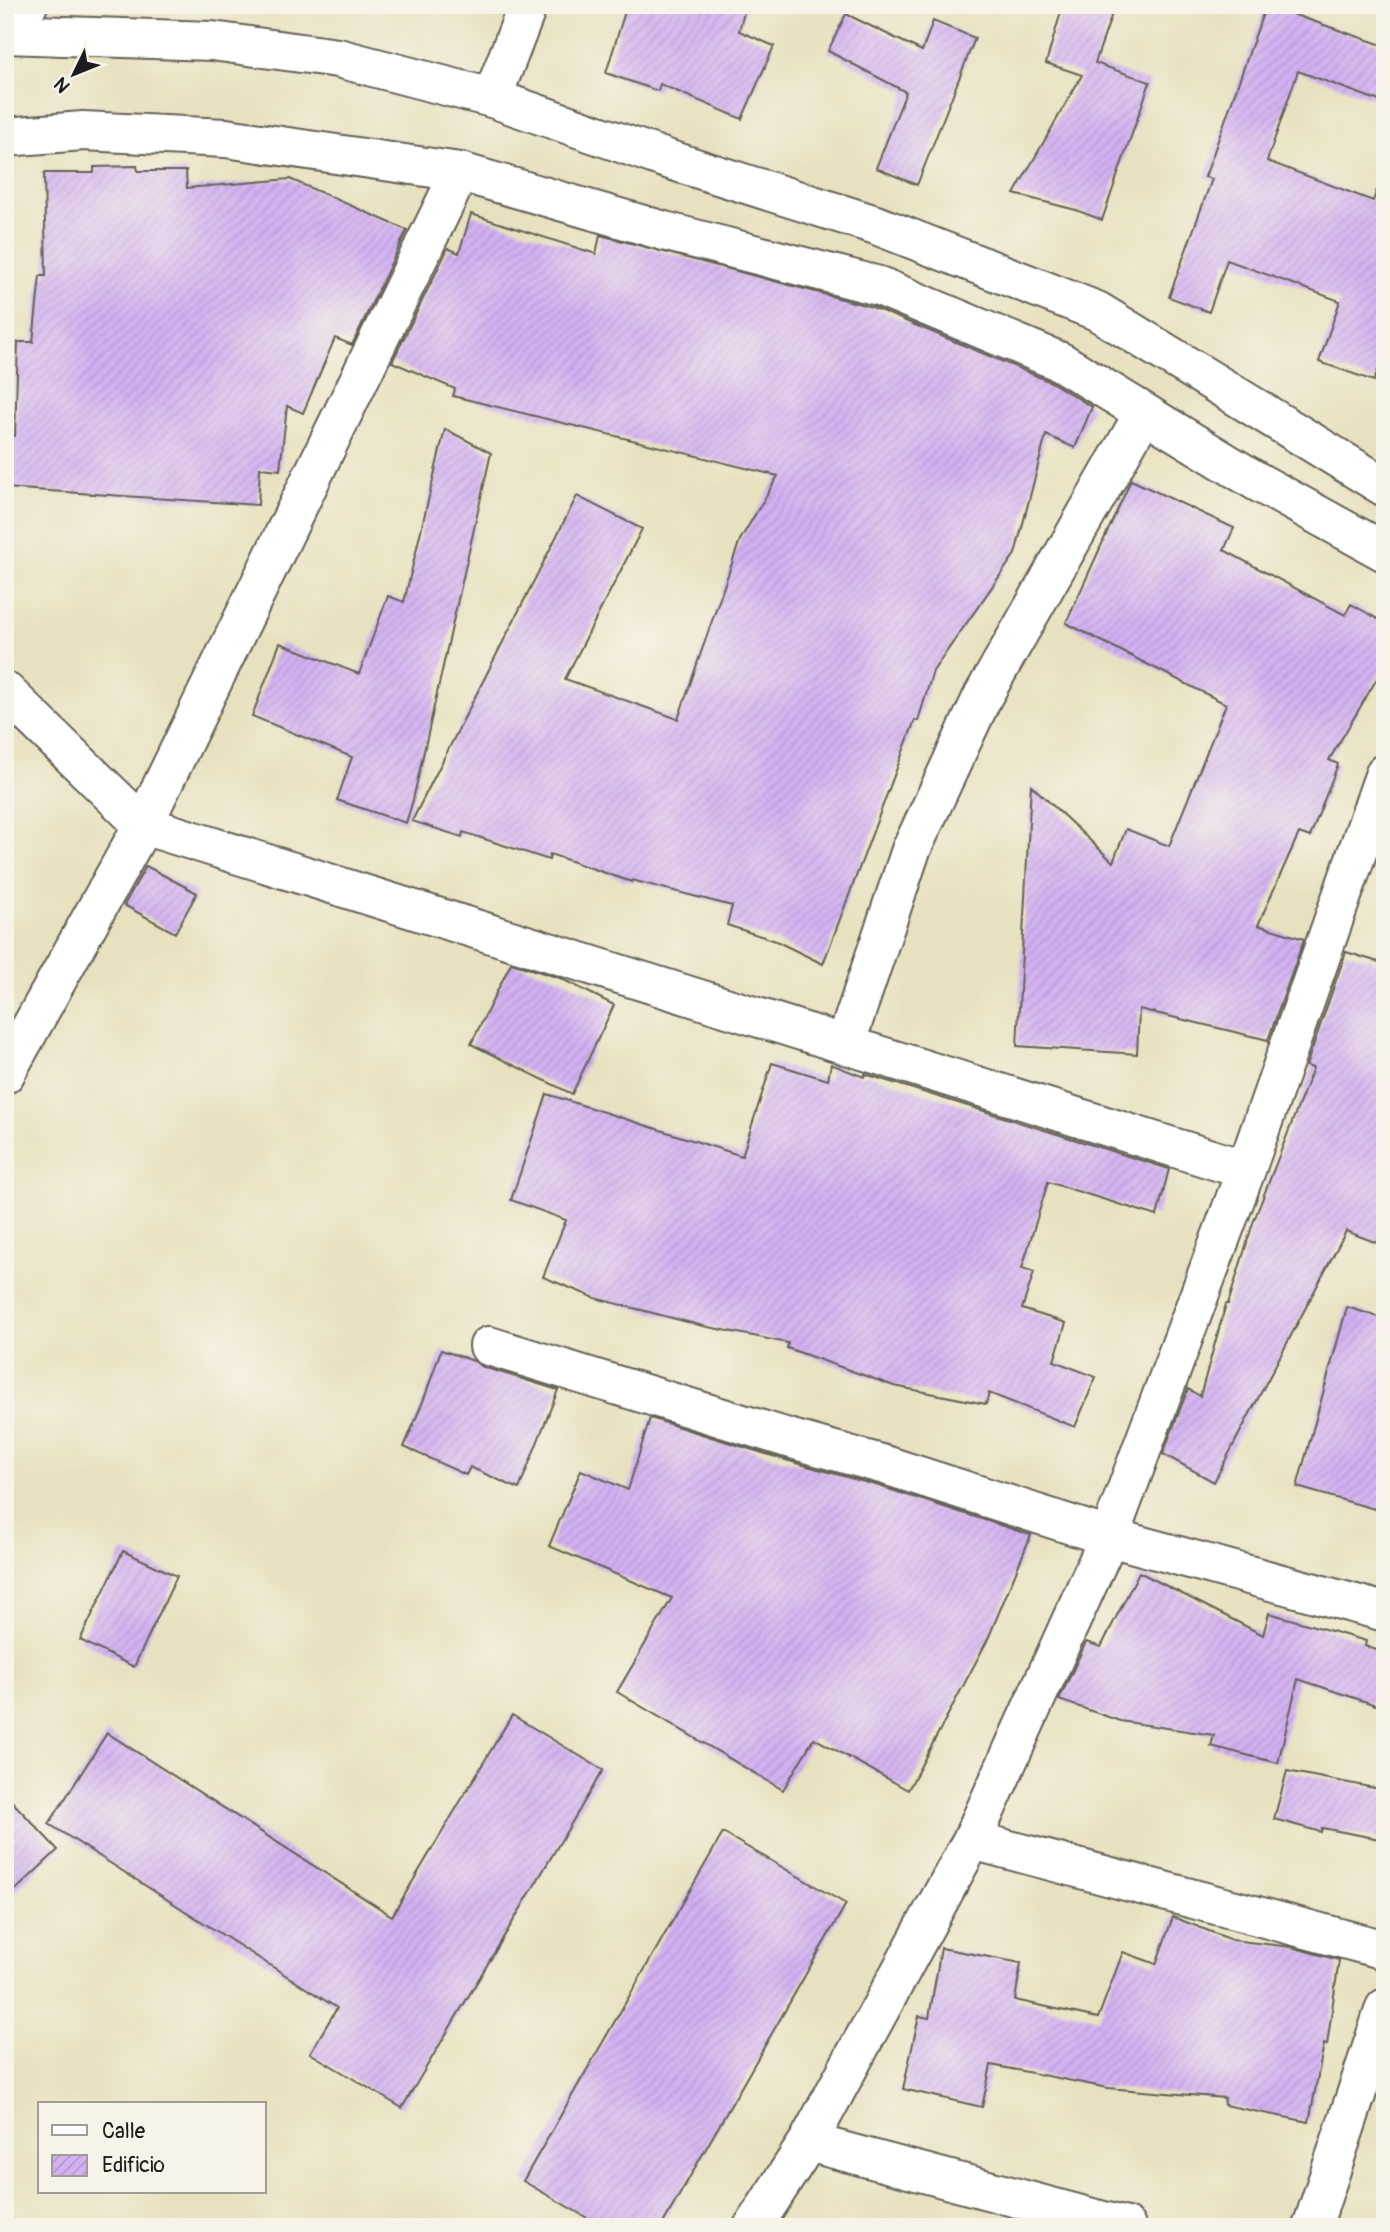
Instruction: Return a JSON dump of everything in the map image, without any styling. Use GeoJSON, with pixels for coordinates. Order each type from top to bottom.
{"type":"FeatureCollection","features":[{"type":"Feature","properties":{"kind":"street"},"geometry":{"type":"LineString","coordinates":[[5,26],[29,5]]}},
{"type":"Feature","properties":{"kind":"street"},"geometry":{"type":"LineString","coordinates":[[492,98],[528,5]]}},
{"type":"Feature","properties":{"kind":"street"},"geometry":{"type":"LineString","coordinates":[[5,34],[212,41],[338,58],[492,98],[667,159],[876,225],[1097,311],[1383,480]]}},
{"type":"Feature","properties":{"kind":"street"},"geometry":{"type":"LineString","coordinates":[[5,138],[83,131],[226,138],[460,172],[664,231],[879,286],[1061,362],[1256,481],[1385,552]]}},
{"type":"Feature","properties":{"kind":"street"},"geometry":{"type":"LineString","coordinates":[[5,1074],[143,825],[460,172]]}},
{"type":"Feature","properties":{"kind":"street"},"geometry":{"type":"LineString","coordinates":[[845,1045],[911,850],[983,696],[1144,413]]}},
{"type":"Feature","properties":{"kind":"street"},"geometry":{"type":"LineString","coordinates":[[5,691],[143,825],[1246,1170]]}},
{"type":"Feature","properties":{"kind":"street"},"geometry":{"type":"LineString","coordinates":[[753,2227],[808,2142],[972,1840],[1109,1538],[1246,1170],[1385,773]]}},
{"type":"Feature","properties":{"kind":"street"},"geometry":{"type":"LineString","coordinates":[[489,1346],[885,1465],[1109,1538],[1385,1612]]}},
{"type":"Feature","properties":{"kind":"street"},"geometry":{"type":"LineString","coordinates":[[972,1840],[1385,1950]]}},
{"type":"Feature","properties":{"kind":"street"},"geometry":{"type":"LineString","coordinates":[[1312,2227],[1385,2008]]}},
{"type":"Feature","properties":{"kind":"street"},"geometry":{"type":"LineString","coordinates":[[808,2142],[1126,2227]]}},
{"type":"Feature","properties":{"kind":"building"},"geometry":{"type":"Polygon","coordinates":[[[627,5],[746,5],[739,31],[774,46],[742,119],[660,84],[658,91],[606,73],[627,5]]]}},
{"type":"Feature","properties":{"kind":"building"},"geometry":{"type":"Polygon","coordinates":[[[1063,5],[1115,5],[1095,63],[1150,82],[1102,220],[1076,210],[1014,194],[1082,75],[1046,63],[1063,5]]]}},
{"type":"Feature","properties":{"kind":"building"},"geometry":{"type":"Polygon","coordinates":[[[1266,5],[1385,46],[1385,103],[1298,71],[1267,161],[1373,201],[1377,190],[1385,192],[1385,350],[1374,381],[1319,362],[1340,301],[1227,260],[1209,312],[1169,297],[1212,179],[1205,177],[1266,5]]]}},
{"type":"Feature","properties":{"kind":"building"},"geometry":{"type":"Polygon","coordinates":[[[846,14],[922,51],[933,21],[975,38],[917,185],[876,168],[906,92],[828,51],[846,14]]]}},
{"type":"Feature","properties":{"kind":"building"},"geometry":{"type":"Polygon","coordinates":[[[137,166],[138,171],[186,171],[187,188],[290,179],[407,230],[352,345],[335,338],[303,413],[287,406],[280,470],[260,468],[258,505],[5,488],[5,435],[15,436],[18,342],[33,342],[40,276],[46,276],[44,173],[94,173],[94,167],[137,166]]]}},
{"type":"Feature","properties":{"kind":"building"},"geometry":{"type":"Polygon","coordinates":[[[471,214],[596,254],[600,235],[872,307],[1051,382],[1092,407],[1075,448],[1046,435],[1015,554],[933,671],[918,721],[915,720],[823,964],[776,941],[727,925],[732,906],[632,882],[550,854],[549,860],[463,832],[462,837],[412,821],[577,496],[642,529],[565,679],[678,719],[740,540],[778,476],[453,396],[455,389],[392,362],[448,248],[459,253],[471,214]]]}},
{"type":"Feature","properties":{"kind":"building"},"geometry":{"type":"Polygon","coordinates":[[[445,429],[491,453],[406,823],[337,800],[352,757],[252,716],[280,643],[359,674],[388,596],[404,602],[445,429]]]}},
{"type":"Feature","properties":{"kind":"building"},"geometry":{"type":"Polygon","coordinates":[[[1131,480],[1234,528],[1224,550],[1345,615],[1351,604],[1385,623],[1385,665],[1329,760],[1338,764],[1310,837],[1299,833],[1258,925],[1304,939],[1268,1040],[1139,1009],[1137,1054],[1017,1046],[1031,785],[1113,862],[1126,829],[1169,846],[1226,704],[1066,623],[1131,480]]]}},
{"type":"Feature","properties":{"kind":"building"},"geometry":{"type":"Polygon","coordinates":[[[146,866],[197,893],[175,933],[124,905],[146,866]]]}},
{"type":"Feature","properties":{"kind":"building"},"geometry":{"type":"Polygon","coordinates":[[[1346,952],[1385,964],[1385,1246],[1346,1231],[1214,1482],[1163,1454],[1188,1389],[1200,1396],[1253,1223],[1313,1068],[1306,1066],[1346,952]]]}},
{"type":"Feature","properties":{"kind":"building"},"geometry":{"type":"Polygon","coordinates":[[[511,963],[560,978],[614,1005],[572,1094],[471,1044],[511,963]]]}},
{"type":"Feature","properties":{"kind":"building"},"geometry":{"type":"Polygon","coordinates":[[[772,1063],[828,1080],[831,1064],[864,1077],[865,1074],[1169,1169],[1157,1216],[1048,1182],[1022,1268],[1034,1272],[1022,1309],[1066,1323],[1054,1361],[1096,1377],[1075,1427],[989,1393],[986,1404],[894,1386],[787,1348],[788,1343],[703,1326],[595,1298],[543,1277],[566,1220],[511,1200],[547,1094],[742,1156],[772,1063]]]}},
{"type":"Feature","properties":{"kind":"building"},"geometry":{"type":"Polygon","coordinates":[[[1347,1307],[1385,1319],[1385,1512],[1297,1487],[1347,1307]]]}},
{"type":"Feature","properties":{"kind":"building"},"geometry":{"type":"Polygon","coordinates":[[[441,1350],[474,1361],[483,1367],[558,1390],[519,1489],[470,1467],[466,1475],[404,1447],[441,1350]]]}},
{"type":"Feature","properties":{"kind":"building"},"geometry":{"type":"Polygon","coordinates":[[[650,1418],[879,1486],[1031,1535],[988,1639],[908,1790],[814,1738],[783,1790],[617,1692],[672,1598],[549,1546],[581,1470],[628,1490],[650,1418]]]}},
{"type":"Feature","properties":{"kind":"building"},"geometry":{"type":"Polygon","coordinates":[[[123,1551],[177,1576],[134,1667],[80,1640],[123,1551]]]}},
{"type":"Feature","properties":{"kind":"building"},"geometry":{"type":"Polygon","coordinates":[[[1139,1572],[1263,1635],[1269,1613],[1366,1641],[1365,1646],[1385,1653],[1385,1708],[1298,1679],[1278,1763],[1211,1746],[1214,1735],[1120,1721],[1059,1700],[1086,1642],[1101,1647],[1139,1572]]]}},
{"type":"Feature","properties":{"kind":"building"},"geometry":{"type":"Polygon","coordinates":[[[512,1715],[603,1770],[402,2108],[310,2053],[337,2008],[49,1824],[107,1733],[392,1916],[512,1715]]]}},
{"type":"Feature","properties":{"kind":"building"},"geometry":{"type":"Polygon","coordinates":[[[1287,1771],[1385,1790],[1385,1840],[1322,1828],[1321,1832],[1274,1819],[1287,1771]]]}},
{"type":"Feature","properties":{"kind":"building"},"geometry":{"type":"Polygon","coordinates":[[[5,1794],[58,1850],[5,1900],[5,1794]]]}},
{"type":"Feature","properties":{"kind":"building"},"geometry":{"type":"Polygon","coordinates":[[[723,1833],[846,1904],[661,2227],[603,2227],[523,2181],[723,1833]]]}},
{"type":"Feature","properties":{"kind":"building"},"geometry":{"type":"Polygon","coordinates":[[[1173,1917],[1232,1940],[1291,1947],[1339,1960],[1327,2045],[1324,2044],[1309,2122],[1224,2105],[1225,2098],[1108,2088],[991,2065],[982,2107],[903,2089],[919,2016],[929,2018],[941,1948],[1021,1963],[1015,2000],[1098,2018],[1123,1952],[1156,1964],[1173,1917]]]}}]}
